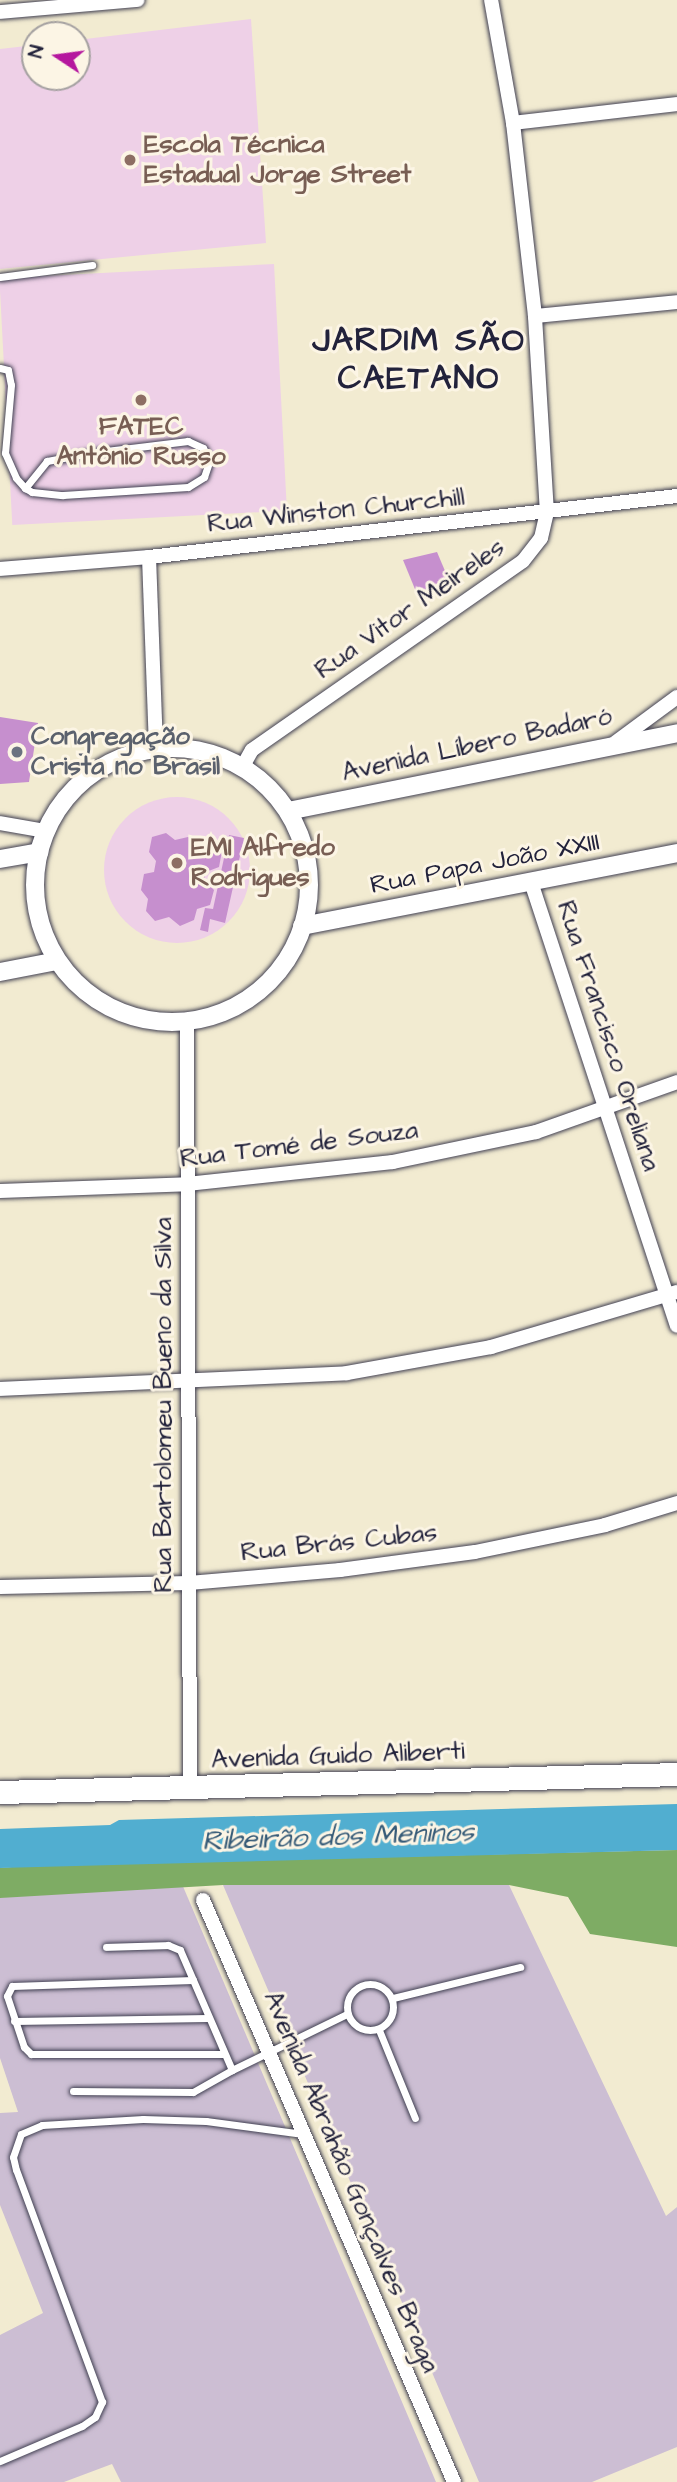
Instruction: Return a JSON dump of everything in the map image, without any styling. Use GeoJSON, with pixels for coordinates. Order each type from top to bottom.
{"type":"FeatureCollection","features":[{"type":"Feature","properties":{"kind":"main road","name":"Avenida Guido Aliberti"},"geometry":{"type":"LineString","coordinates":[[0,1792],[677,1774]]}},
{"type":"Feature","properties":{"kind":"street"},"geometry":{"type":"LineString","coordinates":[[0,12],[137,0]]}},
{"type":"Feature","properties":{"kind":"street","name":"Rua Vitor Meireles"},"geometry":{"type":"LineString","coordinates":[[243,766],[252,750],[523,561],[541,538],[547,513],[535,316],[513,123],[491,0]]}},
{"type":"Feature","properties":{"kind":"street"},"geometry":{"type":"LineString","coordinates":[[513,123],[677,104]]}},
{"type":"Feature","properties":{"kind":"street"},"geometry":{"type":"LineString","coordinates":[[535,316],[677,302]]}},
{"type":"Feature","properties":{"kind":"street","name":"Rua Winston Churchill"},"geometry":{"type":"LineString","coordinates":[[0,569],[149,557],[677,496]]}},
{"type":"Feature","properties":{"kind":"street"},"geometry":{"type":"LineString","coordinates":[[149,557],[156,748]]}},
{"type":"Feature","properties":{"kind":"street"},"geometry":{"type":"LineString","coordinates":[[616,742],[677,697]]}},
{"type":"Feature","properties":{"kind":"street","name":"Avenida Líbero Badaró"},"geometry":{"type":"LineString","coordinates":[[288,811],[616,742],[677,733]]}},
{"type":"Feature","properties":{"kind":"street"},"geometry":{"type":"LineString","coordinates":[[156,748],[202,750],[243,766],[266,783],[288,811],[302,836],[310,873],[296,947],[274,978],[255,994],[210,1018],[187,1023],[139,1019],[107,1007],[79,987],[57,961],[41,927],[35,889],[39,852],[46,831],[60,806],[102,767],[156,748]]}},
{"type":"Feature","properties":{"kind":"street"},"geometry":{"type":"LineString","coordinates":[[0,823],[46,831]]}},
{"type":"Feature","properties":{"kind":"street"},"geometry":{"type":"LineString","coordinates":[[0,859],[39,852]]}},
{"type":"Feature","properties":{"kind":"street","name":"Rua Papa João XXIII"},"geometry":{"type":"LineString","coordinates":[[302,926],[677,853]]}},
{"type":"Feature","properties":{"kind":"street","name":"Rua Francisco Oreliana"},"geometry":{"type":"LineString","coordinates":[[531,881],[606,1110],[672,1294],[677,1326]]}},
{"type":"Feature","properties":{"kind":"street"},"geometry":{"type":"LineString","coordinates":[[0,972],[57,961]]}},
{"type":"Feature","properties":{"kind":"street","name":"Rua Bartolomeu Bueno da Silva"},"geometry":{"type":"LineString","coordinates":[[187,1023],[190,1788]]}},
{"type":"Feature","properties":{"kind":"street","name":"Rua Tomé de Souza"},"geometry":{"type":"LineString","coordinates":[[0,1191],[187,1184],[393,1162],[536,1132],[606,1110],[677,1082]]}},
{"type":"Feature","properties":{"kind":"street"},"geometry":{"type":"LineString","coordinates":[[0,1389],[188,1383],[347,1373],[410,1364],[491,1346],[672,1294]]}},
{"type":"Feature","properties":{"kind":"street","name":"Rua Brás Cubas"},"geometry":{"type":"LineString","coordinates":[[0,1587],[189,1583],[340,1570],[475,1552],[605,1525],[677,1503]]}},
{"type":"Feature","properties":{"kind":"street","name":"Avenida Abrahão Gonçalves Braga"},"geometry":{"type":"LineString","coordinates":[[203,1900],[454,2482]]}},
{"type":"Feature","properties":{"kind":"lane"},"geometry":{"type":"LineString","coordinates":[[0,277],[92,265]]}},
{"type":"Feature","properties":{"kind":"lane"},"geometry":{"type":"LineString","coordinates":[[0,368],[8,370],[11,384],[5,453],[25,488],[63,495],[188,486],[204,477],[210,460],[203,447],[188,441],[90,453],[47,461],[25,488]]}},
{"type":"Feature","properties":{"kind":"lane"},"geometry":{"type":"LineString","coordinates":[[106,1947],[174,1947],[193,1980],[222,2054],[232,2070]]}},
{"type":"Feature","properties":{"kind":"lane"},"geometry":{"type":"LineString","coordinates":[[393,1998],[520,1967]]}},
{"type":"Feature","properties":{"kind":"lane"},"geometry":{"type":"LineString","coordinates":[[193,1980],[12,1986],[7,1996],[26,2052],[31,2054],[222,2054]]}},
{"type":"Feature","properties":{"kind":"lane"},"geometry":{"type":"LineString","coordinates":[[363,1985],[380,1985],[393,1998],[393,2017],[379,2030],[359,2029],[347,2014],[349,1996],[363,1985]]}},
{"type":"Feature","properties":{"kind":"lane"},"geometry":{"type":"LineString","coordinates":[[73,2091],[193,2092],[347,2014]]}},
{"type":"Feature","properties":{"kind":"lane"},"geometry":{"type":"LineString","coordinates":[[15,2021],[208,2018]]}},
{"type":"Feature","properties":{"kind":"lane"},"geometry":{"type":"LineString","coordinates":[[379,2030],[415,2118]]}},
{"type":"Feature","properties":{"kind":"lane"},"geometry":{"type":"LineString","coordinates":[[0,2461],[82,2426],[95,2417],[102,2402],[12,2157],[22,2134],[42,2125],[155,2119],[304,2134]]}},
{"type":"Feature","properties":{"kind":"shaded area","name":"Escola Técnica Estadual Jorge Street"},"geometry":{"type":"Polygon","coordinates":[[[251,19],[266,243],[0,269],[0,49],[21,47],[21,91],[91,91],[91,38],[251,19]]]}},
{"type":"Feature","properties":{"kind":"shaded area","name":"FATEC Antônio Russo"},"geometry":{"type":"Polygon","coordinates":[[[274,264],[287,511],[12,525],[0,278],[274,264]]]}},
{"type":"Feature","properties":{"kind":"shaded area","name":"EMI Alfredo Rodrigues"},"geometry":{"type":"Polygon","coordinates":[[[177,797],[205,802],[229,818],[245,842],[250,870],[245,898],[229,922],[205,938],[177,943],[149,938],[125,922],[109,898],[104,870],[109,842],[125,818],[149,802],[177,797]]]}},
{"type":"Feature","properties":{"kind":"shaded area"},"geometry":{"type":"Polygon","coordinates":[[[179,1877],[436,2482],[121,2482],[112,2464],[64,2482],[0,2482],[0,2335],[43,2313],[0,2205],[0,2113],[18,2112],[0,2058],[0,1885],[179,1877]]]}},
{"type":"Feature","properties":{"kind":"shaded area"},"geometry":{"type":"Polygon","coordinates":[[[223,1885],[509,1885],[666,2216],[677,2207],[677,2447],[592,2482],[479,2482],[223,1885]]]}},
{"type":"Feature","properties":{"kind":"green space"},"geometry":{"type":"Polygon","coordinates":[[[677,1850],[677,1947],[590,1934],[568,1897],[509,1885],[223,1885],[0,1898],[0,1868],[36,1865],[677,1850]]]}},
{"type":"Feature","properties":{"kind":"water","name":"Ribeirão dos Meninos"},"geometry":{"type":"Polygon","coordinates":[[[677,1804],[677,1850],[0,1868],[0,1829],[110,1825],[119,1820],[677,1804]]]}},
{"type":"Feature","properties":{"kind":"building"},"geometry":{"type":"Polygon","coordinates":[[[437,552],[448,578],[417,594],[403,560],[437,552]]]}},
{"type":"Feature","properties":{"kind":"building","name":"Congregação Crista no Brasil"},"geometry":{"type":"Polygon","coordinates":[[[0,717],[38,723],[29,782],[0,784],[0,717]]]}},
{"type":"Feature","properties":{"kind":"building"},"geometry":{"type":"Polygon","coordinates":[[[166,833],[175,840],[188,837],[198,843],[212,841],[222,851],[219,867],[206,872],[204,880],[214,890],[210,905],[197,909],[194,920],[180,926],[169,917],[155,921],[146,911],[148,899],[141,890],[144,874],[154,872],[156,861],[149,852],[152,837],[166,833]]]}},
{"type":"Feature","properties":{"kind":"building"},"geometry":{"type":"Polygon","coordinates":[[[229,835],[244,838],[225,923],[210,919],[208,932],[200,930],[205,908],[213,909],[229,835]]]}},
{"type":"Feature","properties":{"kind":"place","name":"Escola Técnica Estadual Jorge Street"},"geometry":{"type":"Point","coordinates":[130,160]}},
{"type":"Feature","properties":{"kind":"place","name":"FATEC Antônio Russo"},"geometry":{"type":"Point","coordinates":[141,400]}},
{"type":"Feature","properties":{"kind":"place","name":"Congregação Crista no Brasil"},"geometry":{"type":"Point","coordinates":[17,752]}},
{"type":"Feature","properties":{"kind":"place","name":"EMI Alfredo Rodrigues"},"geometry":{"type":"Point","coordinates":[177,863]}},
{"type":"Feature","properties":{"kind":"district","name":"JARDIM SÃO CAETANO"},"geometry":{"type":"Point","coordinates":[419,360]}}]}
